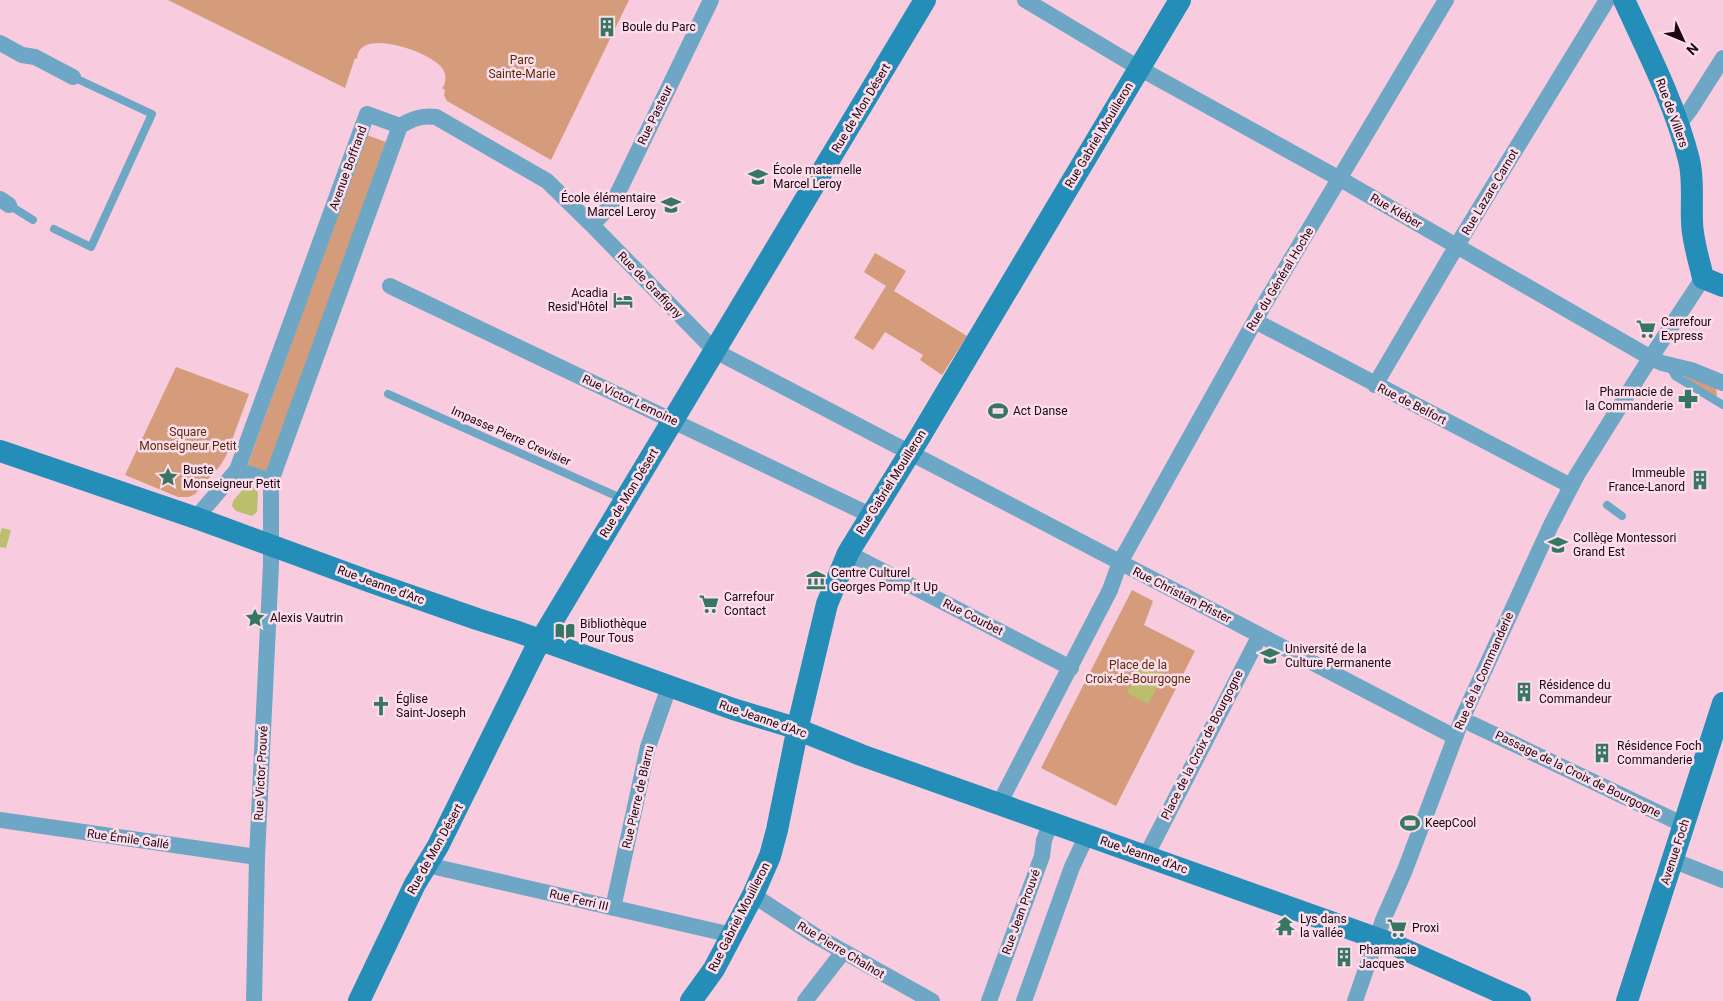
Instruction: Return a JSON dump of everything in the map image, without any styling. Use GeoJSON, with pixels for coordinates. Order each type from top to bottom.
{"type":"FeatureCollection","features":[{"type":"Feature","properties":{"kind":"main road","name":"Rue de Mon Désert"},"geometry":{"type":"LineString","coordinates":[[358,1001],[415,884],[438,846],[541,640],[925,0]]}},
{"type":"Feature","properties":{"kind":"main road","name":"Rue Gabriel Mouilleron"},"geometry":{"type":"LineString","coordinates":[[691,1001],[714,968],[732,935],[753,895],[770,856],[827,604],[848,552],[1180,0]]}},
{"type":"Feature","properties":{"kind":"main road","name":"Rue de Villers"},"geometry":{"type":"LineString","coordinates":[[1624,0],[1657,72],[1678,125],[1691,174],[1694,242],[1713,282]]}},
{"type":"Feature","properties":{"kind":"main road","name":"Rue Jeanne d'Arc"},"geometry":{"type":"LineString","coordinates":[[0,451],[541,640],[666,695],[733,709],[798,730],[861,755],[1377,939],[1520,1001]]}},
{"type":"Feature","properties":{"kind":"main road","name":"Avenue Foch"},"geometry":{"type":"LineString","coordinates":[[1627,1001],[1723,703]]}},
{"type":"Feature","properties":{"kind":"street","name":"Rue Pasteur"},"geometry":{"type":"LineString","coordinates":[[592,225],[613,202],[711,0]]}},
{"type":"Feature","properties":{"kind":"street","name":"Rue Kléber"},"geometry":{"type":"LineString","coordinates":[[1025,0],[1139,68],[1340,179],[1651,358],[1723,383]]}},
{"type":"Feature","properties":{"kind":"street","name":"Rue du Général Hoche"},"geometry":{"type":"LineString","coordinates":[[1120,562],[1255,321],[1446,0]]}},
{"type":"Feature","properties":{"kind":"street","name":"Rue Lazare Carnot"},"geometry":{"type":"LineString","coordinates":[[1375,385],[1457,246],[1607,0]]}},
{"type":"Feature","properties":{"kind":"street"},"geometry":{"type":"LineString","coordinates":[[0,44],[22,55],[35,57],[72,78]]}},
{"type":"Feature","properties":{"kind":"street"},"geometry":{"type":"LineString","coordinates":[[1678,125],[1723,58]]}},
{"type":"Feature","properties":{"kind":"street","name":"Avenue Boffrand"},"geometry":{"type":"LineString","coordinates":[[199,519],[201,512],[237,470],[367,114],[400,126]]}},
{"type":"Feature","properties":{"kind":"street","name":"Rue de Graffigny"},"geometry":{"type":"LineString","coordinates":[[400,126],[413,119],[427,115],[436,117],[547,181],[715,352],[909,453]]}},
{"type":"Feature","properties":{"kind":"street"},"geometry":{"type":"LineString","coordinates":[[271,545],[270,481],[400,126]]}},
{"type":"Feature","properties":{"kind":"street","name":"Rue de la Commanderie"},"geometry":{"type":"LineString","coordinates":[[1355,1001],[1455,737],[1525,580],[1574,488],[1651,358],[1713,282]]}},
{"type":"Feature","properties":{"kind":"street","name":"Rue Victor Lemoine"},"geometry":{"type":"LineString","coordinates":[[390,286],[870,515]]}},
{"type":"Feature","properties":{"kind":"street","name":"Rue de Belfort"},"geometry":{"type":"LineString","coordinates":[[1255,321],[1574,488]]}},
{"type":"Feature","properties":{"kind":"street","name":"Rue Christian Pfister"},"geometry":{"type":"LineString","coordinates":[[909,453],[1455,737]]}},
{"type":"Feature","properties":{"kind":"street"},"geometry":{"type":"LineString","coordinates":[[237,470],[270,481]]}},
{"type":"Feature","properties":{"kind":"street","name":"Rue Victor Prouvé"},"geometry":{"type":"LineString","coordinates":[[254,1001],[257,858],[271,545]]}},
{"type":"Feature","properties":{"kind":"street","name":"Rue Courbet"},"geometry":{"type":"LineString","coordinates":[[848,552],[1071,668]]}},
{"type":"Feature","properties":{"kind":"street"},"geometry":{"type":"LineString","coordinates":[[999,804],[1110,590],[1120,562]]}},
{"type":"Feature","properties":{"kind":"street","name":"Place de la Croix de Bourgogne"},"geometry":{"type":"LineString","coordinates":[[1146,856],[1260,635]]}},
{"type":"Feature","properties":{"kind":"street","name":"Rue Pierre de Blarru"},"geometry":{"type":"LineString","coordinates":[[613,908],[648,747],[666,695]]}},
{"type":"Feature","properties":{"kind":"street","name":"Passage de la Croix de Bourgogne"},"geometry":{"type":"LineString","coordinates":[[1472,724],[1684,825]]}},
{"type":"Feature","properties":{"kind":"street","name":"Rue Émile Gallé"},"geometry":{"type":"LineString","coordinates":[[0,820],[257,858]]}},
{"type":"Feature","properties":{"kind":"street","name":"Rue Jean Prouvé"},"geometry":{"type":"LineString","coordinates":[[989,1001],[1042,856],[1044,840],[1051,823]]}},
{"type":"Feature","properties":{"kind":"street"},"geometry":{"type":"LineString","coordinates":[[1024,1001],[1072,867],[1086,835]]}},
{"type":"Feature","properties":{"kind":"street"},"geometry":{"type":"LineString","coordinates":[[1672,860],[1723,880]]}},
{"type":"Feature","properties":{"kind":"street","name":"Rue Ferri III"},"geometry":{"type":"LineString","coordinates":[[427,865],[732,935]]}},
{"type":"Feature","properties":{"kind":"street","name":"Rue Pierre Chalnot"},"geometry":{"type":"LineString","coordinates":[[753,895],[814,936],[932,1001]]}},
{"type":"Feature","properties":{"kind":"street"},"geometry":{"type":"LineString","coordinates":[[804,1001],[843,952]]}},
{"type":"Feature","properties":{"kind":"lane"},"geometry":{"type":"LineString","coordinates":[[54,229],[91,246],[152,114],[72,78]]}},
{"type":"Feature","properties":{"kind":"lane"},"geometry":{"type":"LineString","coordinates":[[5,202],[33,220]]}},
{"type":"Feature","properties":{"kind":"lane"},"geometry":{"type":"LineString","coordinates":[[1669,365],[1675,376],[1723,405]]}},
{"type":"Feature","properties":{"kind":"lane","name":"Impasse Pierre Crevisier"},"geometry":{"type":"LineString","coordinates":[[388,394],[625,500]]}},
{"type":"Feature","properties":{"kind":"lane"},"geometry":{"type":"LineString","coordinates":[[1607,505],[1622,516]]}},
{"type":"Feature","properties":{"kind":"green space","name":"Parc Sainte-Marie"},"geometry":{"type":"Polygon","coordinates":[[[168,0],[629,0],[551,160],[447,101],[444,95],[445,90],[442,88],[445,73],[442,68],[424,55],[411,49],[381,43],[369,44],[360,49],[345,88],[168,0]]]}},
{"type":"Feature","properties":{"kind":"green space"},"geometry":{"type":"Polygon","coordinates":[[[367,135],[386,142],[266,477],[246,469],[367,135]]]}},
{"type":"Feature","properties":{"kind":"green space"},"geometry":{"type":"Polygon","coordinates":[[[875,253],[906,271],[894,291],[967,336],[942,375],[920,360],[923,355],[885,332],[873,350],[854,338],[886,286],[864,272],[875,253]]]}},
{"type":"Feature","properties":{"kind":"green space","name":"Square Monseigneur Petit"},"geometry":{"type":"Polygon","coordinates":[[[176,367],[249,394],[226,456],[220,466],[195,494],[189,497],[178,497],[125,475],[176,367]]]}},
{"type":"Feature","properties":{"kind":"green space"},"geometry":{"type":"Polygon","coordinates":[[[1686,375],[1716,385],[1717,398],[1685,379],[1686,375]]]}},
{"type":"Feature","properties":{"kind":"green space","name":"Place de la Croix-de-Bourgogne"},"geometry":{"type":"Polygon","coordinates":[[[1132,590],[1153,601],[1144,625],[1195,651],[1116,806],[1041,768],[1132,590]]]}},
{"type":"Feature","properties":{"kind":"shaded area"},"geometry":{"type":"Polygon","coordinates":[[[246,486],[252,486],[258,492],[257,512],[252,516],[236,511],[232,506],[233,501],[246,486]]]}},
{"type":"Feature","properties":{"kind":"shaded area"},"geometry":{"type":"Polygon","coordinates":[[[2,528],[11,530],[6,548],[0,547],[2,528]]]}},
{"type":"Feature","properties":{"kind":"shaded area"},"geometry":{"type":"Polygon","coordinates":[[[1142,663],[1164,674],[1148,704],[1127,693],[1142,663]]]}},
{"type":"Feature","properties":{"kind":"place","name":"Boule du Parc"},"geometry":{"type":"Point","coordinates":[607,27]}},
{"type":"Feature","properties":{"kind":"place","name":"École maternelle Marcel Leroy"},"geometry":{"type":"Point","coordinates":[758,177]}},
{"type":"Feature","properties":{"kind":"place","name":"École élémentaire Marcel Leroy"},"geometry":{"type":"Point","coordinates":[671,205]}},
{"type":"Feature","properties":{"kind":"place","name":"Acadia Resid'Hôtel"},"geometry":{"type":"Point","coordinates":[623,300]}},
{"type":"Feature","properties":{"kind":"place","name":"Carrefour Express"},"geometry":{"type":"Point","coordinates":[1646,329]}},
{"type":"Feature","properties":{"kind":"place","name":"Pharmacie de la Commanderie"},"geometry":{"type":"Point","coordinates":[1688,399]}},
{"type":"Feature","properties":{"kind":"place","name":"Act Danse"},"geometry":{"type":"Point","coordinates":[998,411]}},
{"type":"Feature","properties":{"kind":"place","name":"Buste Monseigneur Petit"},"geometry":{"type":"Point","coordinates":[168,477]}},
{"type":"Feature","properties":{"kind":"place","name":"Immeuble France-Lanord"},"geometry":{"type":"Point","coordinates":[1700,480]}},
{"type":"Feature","properties":{"kind":"place","name":"Collège Montessori Grand Est"},"geometry":{"type":"Point","coordinates":[1558,545]}},
{"type":"Feature","properties":{"kind":"place","name":"Centre Culturel Georges Pomp It Up"},"geometry":{"type":"Point","coordinates":[816,580]}},
{"type":"Feature","properties":{"kind":"place","name":"Carrefour Contact"},"geometry":{"type":"Point","coordinates":[709,604]}},
{"type":"Feature","properties":{"kind":"place","name":"Alexis Vautrin"},"geometry":{"type":"Point","coordinates":[255,618]}},
{"type":"Feature","properties":{"kind":"place","name":"Bibliothèque Pour Tous"},"geometry":{"type":"Point","coordinates":[565,631]}},
{"type":"Feature","properties":{"kind":"place","name":"Université de la Culture Permanente"},"geometry":{"type":"Point","coordinates":[1270,656]}},
{"type":"Feature","properties":{"kind":"place","name":"Résidence du Commandeur"},"geometry":{"type":"Point","coordinates":[1524,692]}},
{"type":"Feature","properties":{"kind":"place","name":"Église Saint-Joseph"},"geometry":{"type":"Point","coordinates":[381,706]}},
{"type":"Feature","properties":{"kind":"place","name":"Résidence Foch Commanderie"},"geometry":{"type":"Point","coordinates":[1602,753]}},
{"type":"Feature","properties":{"kind":"place","name":"KeepCool"},"geometry":{"type":"Point","coordinates":[1410,823]}},
{"type":"Feature","properties":{"kind":"place","name":"Lys dans la vallée"},"geometry":{"type":"Point","coordinates":[1285,926]}},
{"type":"Feature","properties":{"kind":"place","name":"Proxi"},"geometry":{"type":"Point","coordinates":[1397,928]}},
{"type":"Feature","properties":{"kind":"place","name":"Pharmacie Jacques"},"geometry":{"type":"Point","coordinates":[1344,957]}}]}
